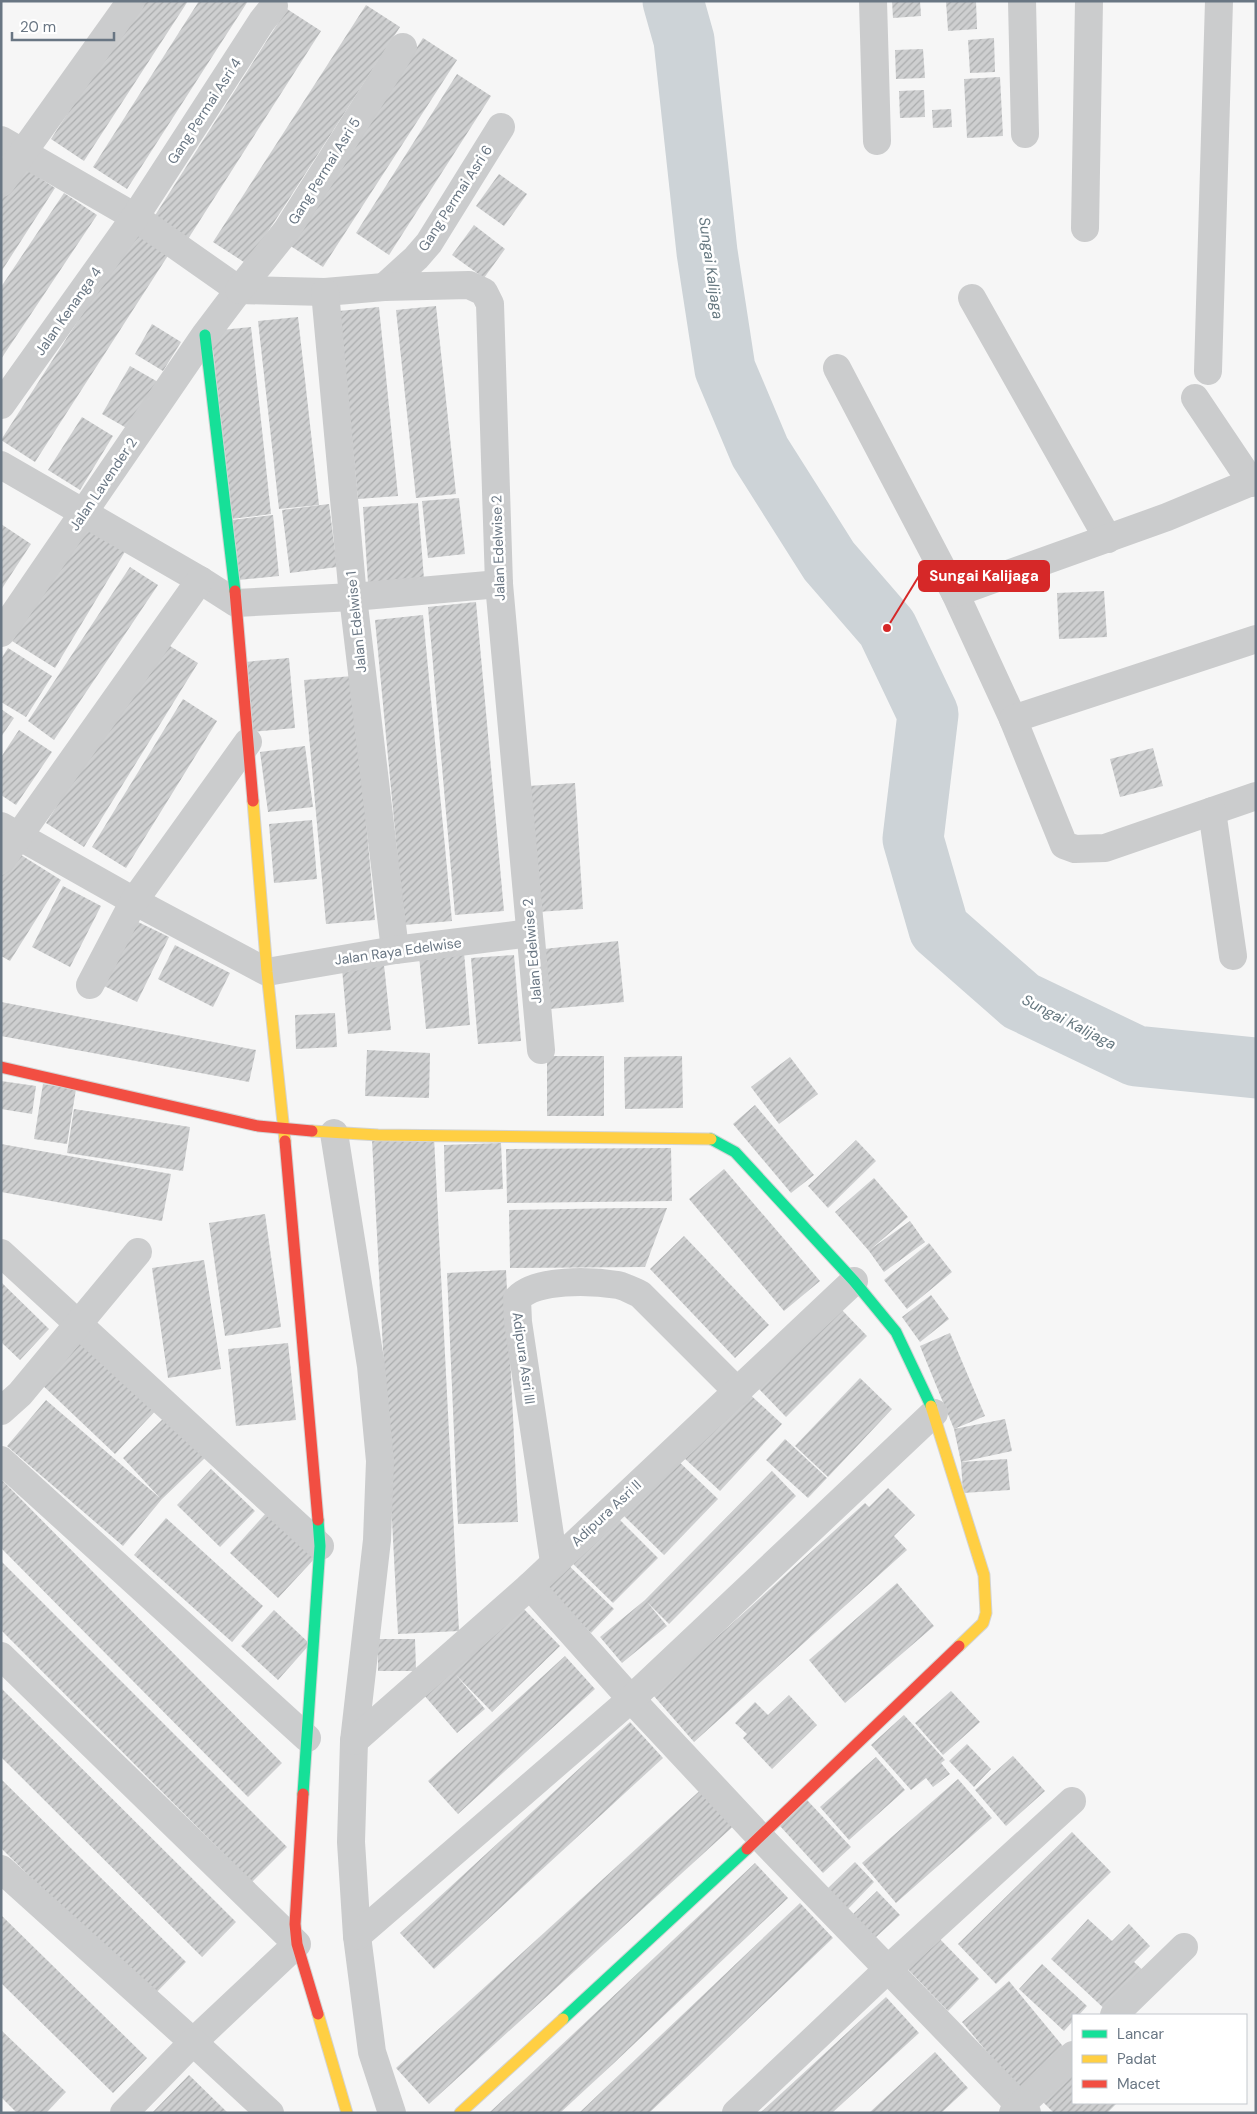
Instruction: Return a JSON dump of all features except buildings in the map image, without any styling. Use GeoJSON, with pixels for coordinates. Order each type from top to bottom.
{"type":"FeatureCollection","features":[{"type":"Feature","properties":{"kind":"street"},"geometry":{"type":"LineString","coordinates":[[1,183],[12,146],[131,1]]}},
{"type":"Feature","properties":{"kind":"street"},"geometry":{"type":"LineString","coordinates":[[873,1],[877,141]]}},
{"type":"Feature","properties":{"kind":"street"},"geometry":{"type":"LineString","coordinates":[[1022,1],[1025,134]]}},
{"type":"Feature","properties":{"kind":"street"},"geometry":{"type":"LineString","coordinates":[[1085,228],[1089,1]]}},
{"type":"Feature","properties":{"kind":"street"},"geometry":{"type":"LineString","coordinates":[[1208,371],[1219,1]]}},
{"type":"Feature","properties":{"kind":"street","name":"Gang Permai Asri 4"},"geometry":{"type":"LineString","coordinates":[[135,217],[262,21],[274,6]]}},
{"type":"Feature","properties":{"kind":"street","name":"Gang Permai Asri 5"},"geometry":{"type":"LineString","coordinates":[[204,335],[287,230],[403,47]]}},
{"type":"Feature","properties":{"kind":"street","name":"Gang Permai Asri 6"},"geometry":{"type":"LineString","coordinates":[[384,287],[416,258],[429,242],[501,127]]}},
{"type":"Feature","properties":{"kind":"street"},"geometry":{"type":"LineString","coordinates":[[12,146],[135,217],[239,290]]}},
{"type":"Feature","properties":{"kind":"street","name":"Jalan Kenanga 4"},"geometry":{"type":"LineString","coordinates":[[1,405],[135,217]]}},
{"type":"Feature","properties":{"kind":"street","name":"Jalan Edelwise 2"},"geometry":{"type":"LineString","coordinates":[[239,290],[325,292],[384,287],[469,285],[484,292],[490,304],[499,584],[541,1050]]}},
{"type":"Feature","properties":{"kind":"street","name":"Jalan Edelwise 1"},"geometry":{"type":"LineString","coordinates":[[325,292],[353,597],[395,950]]}},
{"type":"Feature","properties":{"kind":"street"},"geometry":{"type":"LineString","coordinates":[[972,298],[1108,539]]}},
{"type":"Feature","properties":{"kind":"street"},"geometry":{"type":"LineString","coordinates":[[204,335],[236,603],[267,972],[320,1546],[295,1924],[297,1944],[347,2113]]}},
{"type":"Feature","properties":{"kind":"street","name":"Jalan Lavender 2"},"geometry":{"type":"LineString","coordinates":[[1,633],[204,335]]}},
{"type":"Feature","properties":{"kind":"street"},"geometry":{"type":"LineString","coordinates":[[837,368],[955,593],[1014,719],[1064,845],[1075,849],[1105,848],[1256,796]]}},
{"type":"Feature","properties":{"kind":"street"},"geometry":{"type":"LineString","coordinates":[[955,593],[1108,539],[1254,482],[1195,398]]}},
{"type":"Feature","properties":{"kind":"street"},"geometry":{"type":"LineString","coordinates":[[1,465],[200,580],[236,603],[353,597],[499,584]]}},
{"type":"Feature","properties":{"kind":"street"},"geometry":{"type":"LineString","coordinates":[[1,861],[10,832],[200,580]]}},
{"type":"Feature","properties":{"kind":"street"},"geometry":{"type":"LineString","coordinates":[[1014,719],[1256,639]]}},
{"type":"Feature","properties":{"kind":"street"},"geometry":{"type":"LineString","coordinates":[[90,985],[134,902],[248,742]]}},
{"type":"Feature","properties":{"kind":"street"},"geometry":{"type":"LineString","coordinates":[[1212,811],[1233,956]]}},
{"type":"Feature","properties":{"kind":"street"},"geometry":{"type":"LineString","coordinates":[[10,832],[134,902],[267,972]]}},
{"type":"Feature","properties":{"kind":"street","name":"Jalan Raya Edelwise"},"geometry":{"type":"LineString","coordinates":[[267,972],[395,950],[530,934]]}},
{"type":"Feature","properties":{"kind":"street"},"geometry":{"type":"LineString","coordinates":[[1,1067],[258,1126],[282,1129],[334,1133],[711,1139],[735,1152],[854,1281],[896,1332],[934,1413],[984,1575],[986,1618],[983,1623],[760,1837],[460,2113]]}},
{"type":"Feature","properties":{"kind":"street"},"geometry":{"type":"LineString","coordinates":[[334,1133],[371,1366],[380,1461],[377,1540],[354,1741],[352,1842],[357,1936],[372,2052],[392,2113]]}},
{"type":"Feature","properties":{"kind":"street"},"geometry":{"type":"LineString","coordinates":[[1,1411],[20,1394],[138,1252]]}},
{"type":"Feature","properties":{"kind":"street"},"geometry":{"type":"LineString","coordinates":[[1,1254],[320,1546]]}},
{"type":"Feature","properties":{"kind":"street","name":"Adipura Asri II"},"geometry":{"type":"LineString","coordinates":[[354,1741],[530,1586],[854,1281]]}},
{"type":"Feature","properties":{"kind":"street","name":"Adipura Asri III"},"geometry":{"type":"LineString","coordinates":[[554,1562],[518,1322],[517,1299],[521,1295],[536,1288],[565,1283],[620,1286],[640,1294],[738,1392]]}},
{"type":"Feature","properties":{"kind":"street"},"geometry":{"type":"LineString","coordinates":[[357,1936],[631,1699],[934,1413]]}},
{"type":"Feature","properties":{"kind":"street"},"geometry":{"type":"LineString","coordinates":[[1,1460],[307,1738]]}},
{"type":"Feature","properties":{"kind":"street"},"geometry":{"type":"LineString","coordinates":[[530,1586],[631,1699],[760,1837],[888,1969],[1020,2110],[1072,2056]]}},
{"type":"Feature","properties":{"kind":"street"},"geometry":{"type":"LineString","coordinates":[[1,1656],[297,1944]]}},
{"type":"Feature","properties":{"kind":"street"},"geometry":{"type":"LineString","coordinates":[[736,2113],[888,1969],[1072,1801]]}},
{"type":"Feature","properties":{"kind":"street"},"geometry":{"type":"LineString","coordinates":[[1,1869],[270,2113]]}},
{"type":"Feature","properties":{"kind":"street"},"geometry":{"type":"LineString","coordinates":[[124,2113],[193,2042],[297,1944]]}},
{"type":"Feature","properties":{"kind":"street"},"geometry":{"type":"LineString","coordinates":[[1115,2014],[1184,1947]]}},
{"type":"Feature","properties":{"kind":"waterway","name":"Sungai Kalijaga"},"geometry":{"type":"LineString","coordinates":[[673,1],[684,40],[707,252],[725,369],[760,452],[829,561],[887,628],[928,714],[913,839],[939,929],[1021,1001],[1136,1056],[1256,1068]]}},
{"type":"Feature","properties":{"kind":"traffic: fast"},"geometry":{"type":"LineString","coordinates":[[205,335],[235,591]]}},
{"type":"Feature","properties":{"kind":"traffic: fast"},"geometry":{"type":"LineString","coordinates":[[711,1139],[735,1152],[854,1281],[896,1332],[931,1406]]}},
{"type":"Feature","properties":{"kind":"traffic: fast"},"geometry":{"type":"LineString","coordinates":[[303,1794],[320,1546],[318,1520]]}},
{"type":"Feature","properties":{"kind":"traffic: fast"},"geometry":{"type":"LineString","coordinates":[[563,2019],[747,1849]]}},
{"type":"Feature","properties":{"kind":"traffic: slow"},"geometry":{"type":"LineString","coordinates":[[253,801],[267,972],[285,1141]]}},
{"type":"Feature","properties":{"kind":"traffic: slow"},"geometry":{"type":"LineString","coordinates":[[312,1131],[378,1135],[711,1139]]}},
{"type":"Feature","properties":{"kind":"traffic: slow"},"geometry":{"type":"LineString","coordinates":[[931,1406],[984,1575],[986,1613],[983,1623],[959,1646]]}},
{"type":"Feature","properties":{"kind":"traffic: slow"},"geometry":{"type":"LineString","coordinates":[[318,2014],[347,2113]]}},
{"type":"Feature","properties":{"kind":"traffic: slow"},"geometry":{"type":"LineString","coordinates":[[460,2113],[563,2019]]}},
{"type":"Feature","properties":{"kind":"traffic: jam"},"geometry":{"type":"LineString","coordinates":[[235,591],[253,801]]}},
{"type":"Feature","properties":{"kind":"traffic: jam"},"geometry":{"type":"LineString","coordinates":[[1,1067],[258,1126],[312,1131]]}},
{"type":"Feature","properties":{"kind":"traffic: jam"},"geometry":{"type":"LineString","coordinates":[[285,1141],[318,1520]]}},
{"type":"Feature","properties":{"kind":"traffic: jam"},"geometry":{"type":"LineString","coordinates":[[747,1849],[959,1646]]}},
{"type":"Feature","properties":{"kind":"traffic: jam"},"geometry":{"type":"LineString","coordinates":[[303,1794],[295,1924],[297,1944],[318,2014]]}},
{"type":"Feature","properties":{"kind":"place","name":"Sungai Kalijaga"},"geometry":{"type":"Point","coordinates":[887,628]}}]}
